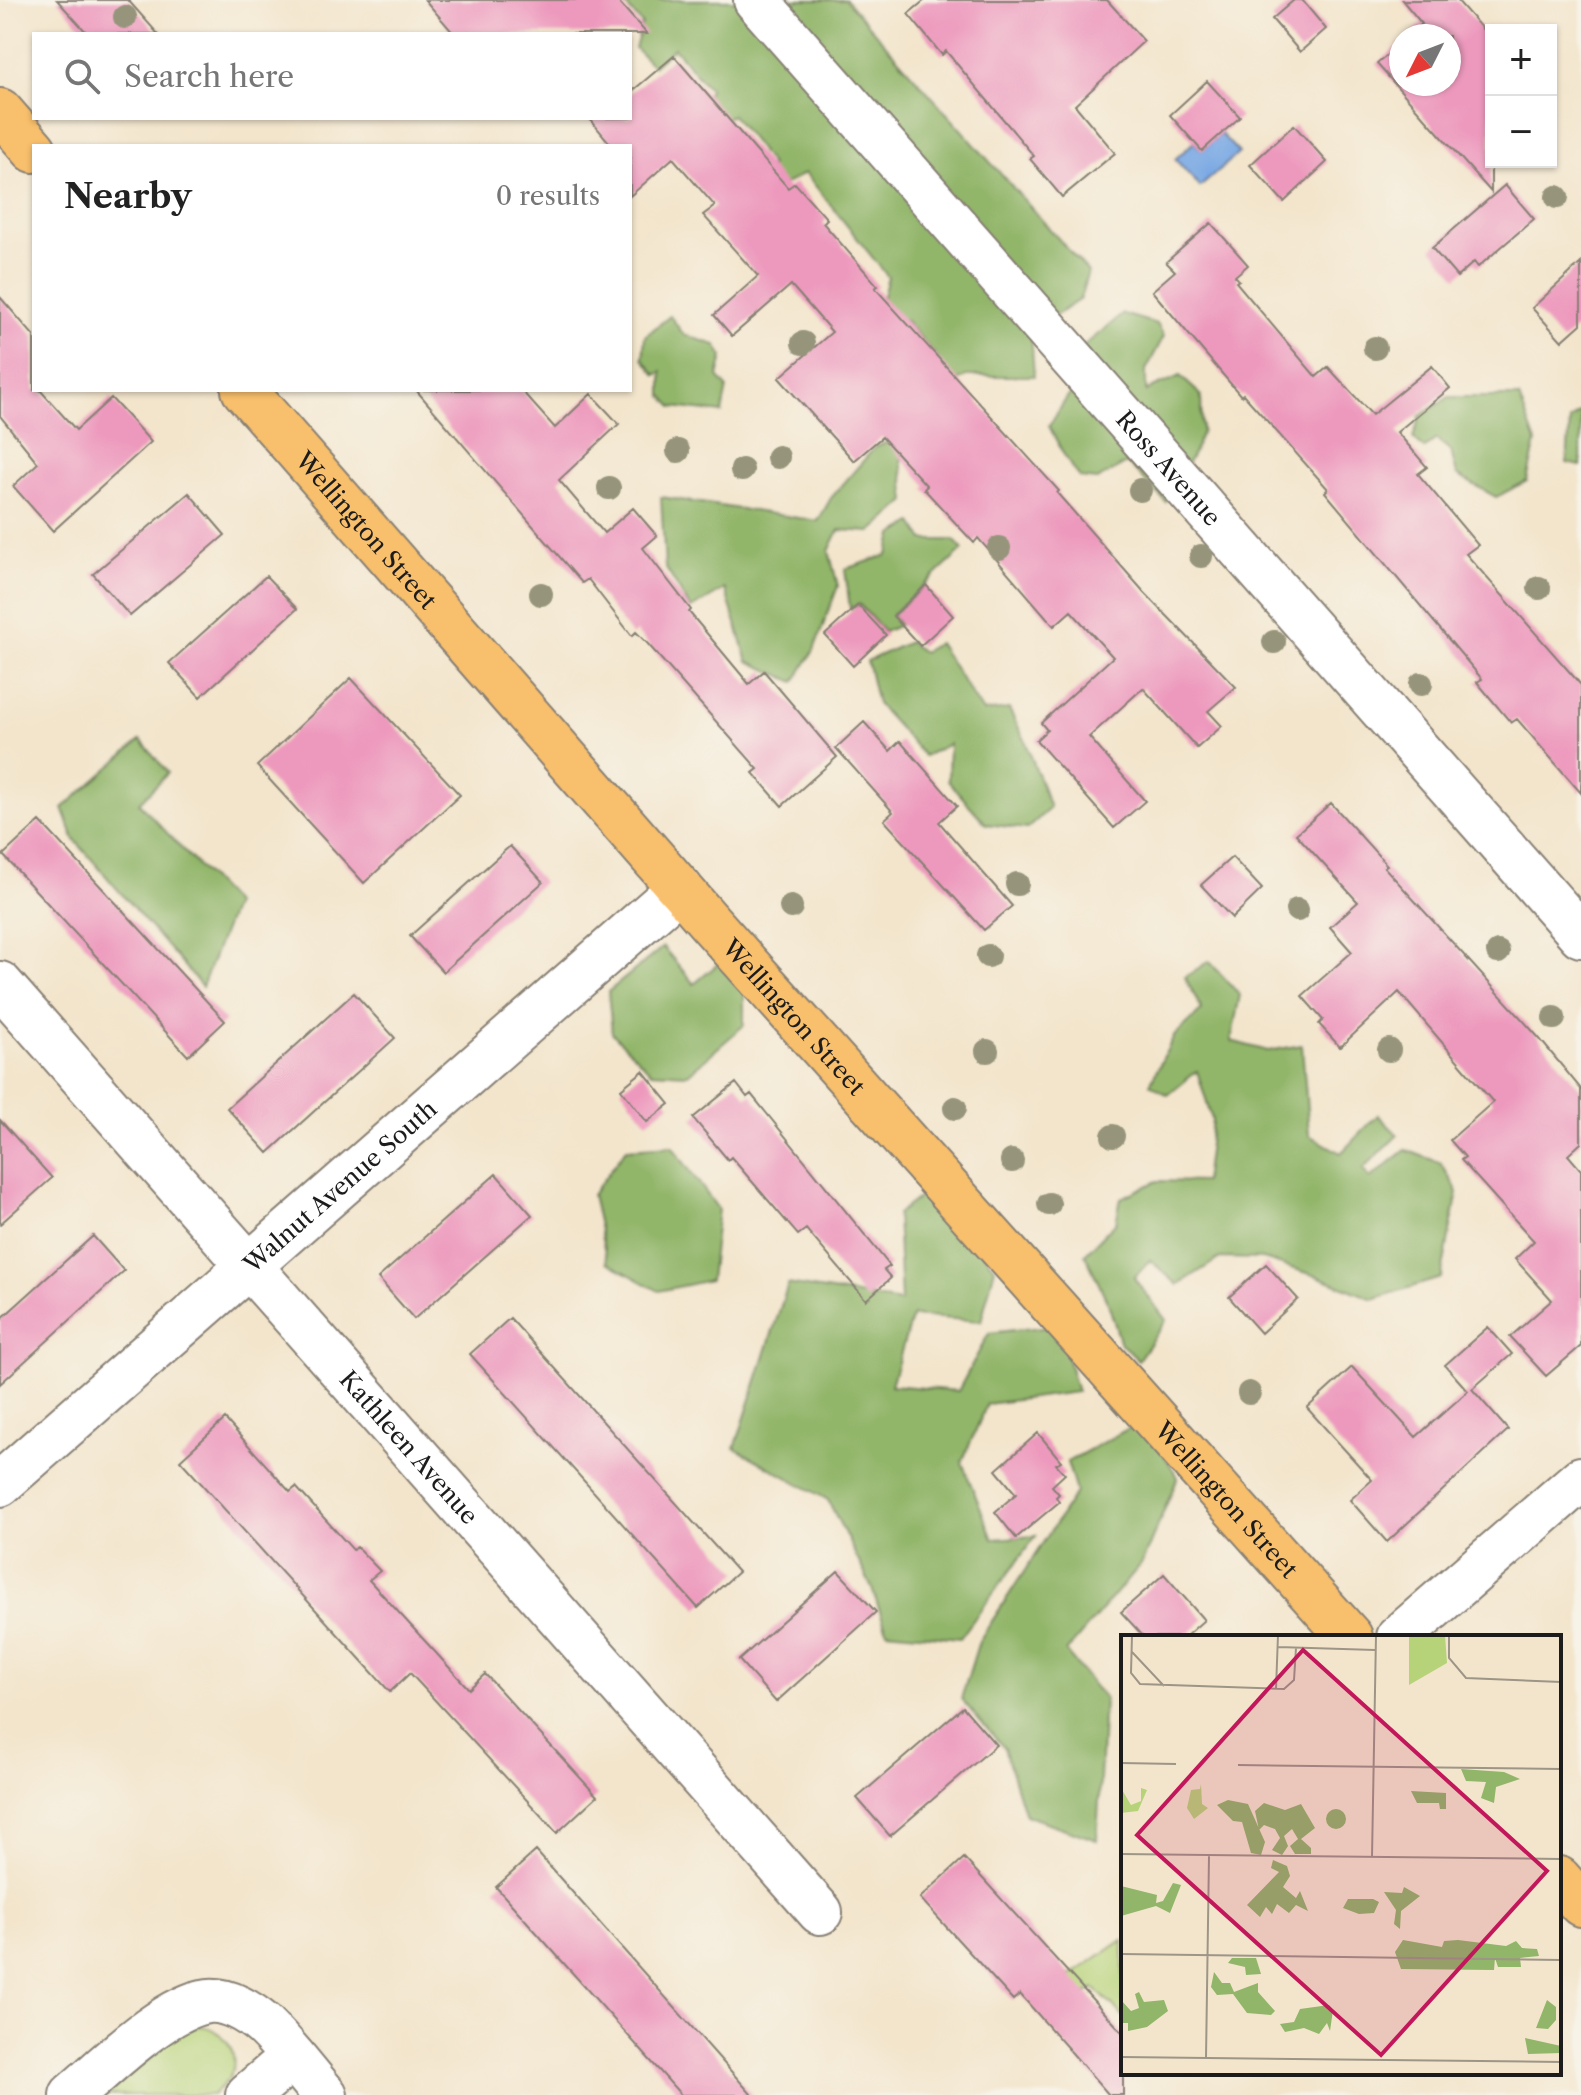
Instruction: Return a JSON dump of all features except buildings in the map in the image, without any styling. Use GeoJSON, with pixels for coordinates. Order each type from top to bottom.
{"type":"FeatureCollection","features":[{"type":"Feature","properties":{"kind":"main road"},"geometry":{"type":"LineString","coordinates":[[0,111],[32,148]]}},
{"type":"Feature","properties":{"kind":"main road","name":"Wellington Street"},"geometry":{"type":"LineString","coordinates":[[246,392],[680,888],[1348,1635]]}},
{"type":"Feature","properties":{"kind":"main road"},"geometry":{"type":"LineString","coordinates":[[1561,1881],[1581,1904]]}},
{"type":"Feature","properties":{"kind":"street","name":"Ross Avenue"},"geometry":{"type":"LineString","coordinates":[[756,0],[1581,935]]}},
{"type":"Feature","properties":{"kind":"street","name":"Walnut Avenue South"},"geometry":{"type":"LineString","coordinates":[[0,1484],[680,888]]}},
{"type":"Feature","properties":{"kind":"street","name":"Kathleen Avenue"},"geometry":{"type":"LineString","coordinates":[[0,984],[820,1912]]}},
{"type":"Feature","properties":{"kind":"street"},"geometry":{"type":"LineString","coordinates":[[1401,1635],[1581,1479]]}},
{"type":"Feature","properties":{"kind":"street"},"geometry":{"type":"LineString","coordinates":[[72,2095],[154,2026],[179,2012],[209,2001],[236,2006],[263,2024],[325,2095]]}},
{"type":"Feature","properties":{"kind":"street"},"geometry":{"type":"LineString","coordinates":[[248,2095],[293,2057]]}},
{"type":"Feature","properties":{"kind":"green space"},"geometry":{"type":"Polygon","coordinates":[[[621,0],[846,0],[1088,272],[1080,299],[1031,332],[1034,376],[966,376],[947,388],[938,358],[905,320],[891,328],[881,303],[888,277],[805,173],[775,190],[764,176],[771,165],[732,115],[707,127],[700,113],[709,89],[674,48],[653,66],[635,48],[642,24],[621,0]]]}},
{"type":"Feature","properties":{"kind":"green space"},"geometry":{"type":"Polygon","coordinates":[[[1123,314],[1157,324],[1164,336],[1146,370],[1146,391],[1180,376],[1201,395],[1202,431],[1166,502],[1127,463],[1097,480],[1080,478],[1049,426],[1068,396],[1096,379],[1080,349],[1123,314]]]}},
{"type":"Feature","properties":{"kind":"green space"},"geometry":{"type":"Polygon","coordinates":[[[670,316],[684,335],[716,345],[723,357],[718,377],[727,387],[722,413],[673,407],[662,395],[662,372],[656,375],[643,359],[645,336],[670,316]]]}},
{"type":"Feature","properties":{"kind":"green space"},"geometry":{"type":"Polygon","coordinates":[[[1449,397],[1519,397],[1536,442],[1527,481],[1496,497],[1457,475],[1451,451],[1436,439],[1424,449],[1413,438],[1420,416],[1449,397]]]}},
{"type":"Feature","properties":{"kind":"green space"},"geometry":{"type":"Polygon","coordinates":[[[1581,411],[1581,466],[1567,463],[1570,420],[1581,411]]]}},
{"type":"Feature","properties":{"kind":"green space"},"geometry":{"type":"Polygon","coordinates":[[[894,440],[906,451],[901,460],[906,501],[871,532],[839,530],[829,551],[838,586],[814,650],[795,682],[748,661],[725,589],[691,609],[665,567],[661,497],[818,521],[831,498],[875,447],[894,440]]]}},
{"type":"Feature","properties":{"kind":"green space"},"geometry":{"type":"Polygon","coordinates":[[[913,523],[924,540],[954,540],[963,550],[892,615],[899,625],[884,632],[859,604],[850,609],[845,569],[888,555],[893,535],[913,523]]]}},
{"type":"Feature","properties":{"kind":"green space"},"geometry":{"type":"Polygon","coordinates":[[[909,642],[923,652],[938,643],[983,712],[1009,709],[1025,740],[1050,808],[1027,829],[986,824],[948,781],[949,744],[924,756],[877,704],[867,661],[909,642]]]}},
{"type":"Feature","properties":{"kind":"green space"},"geometry":{"type":"Polygon","coordinates":[[[141,740],[168,773],[139,803],[234,904],[202,987],[74,839],[63,808],[141,740]]]}},
{"type":"Feature","properties":{"kind":"green space"},"geometry":{"type":"Polygon","coordinates":[[[663,947],[694,984],[719,963],[744,981],[744,1025],[688,1074],[651,1072],[612,1033],[608,992],[663,947]]]}},
{"type":"Feature","properties":{"kind":"green space"},"geometry":{"type":"Polygon","coordinates":[[[1209,961],[1240,995],[1231,1041],[1268,1051],[1302,1045],[1309,1135],[1341,1153],[1378,1115],[1398,1135],[1363,1169],[1370,1178],[1406,1150],[1441,1163],[1458,1192],[1441,1278],[1373,1299],[1317,1276],[1263,1259],[1220,1258],[1178,1285],[1150,1260],[1134,1278],[1166,1320],[1138,1360],[1121,1344],[1108,1303],[1085,1254],[1116,1222],[1121,1198],[1157,1181],[1204,1182],[1212,1120],[1197,1071],[1168,1095],[1150,1084],[1174,1036],[1202,1010],[1185,977],[1209,961]]]}},
{"type":"Feature","properties":{"kind":"green space"},"geometry":{"type":"Polygon","coordinates":[[[672,1146],[718,1209],[710,1280],[659,1291],[607,1262],[592,1195],[626,1149],[672,1146]]]}},
{"type":"Feature","properties":{"kind":"green space"},"geometry":{"type":"Polygon","coordinates":[[[930,1189],[995,1268],[981,1321],[912,1316],[891,1385],[958,1391],[989,1333],[1058,1325],[1077,1392],[987,1404],[962,1462],[993,1539],[1036,1536],[960,1638],[887,1631],[871,1586],[828,1500],[735,1448],[788,1284],[901,1302],[897,1214],[930,1189]]]}},
{"type":"Feature","properties":{"kind":"green space"},"geometry":{"type":"Polygon","coordinates":[[[1142,1421],[1178,1477],[1142,1563],[1066,1652],[1104,1698],[1097,1840],[1025,1815],[1004,1748],[961,1699],[979,1641],[1076,1492],[1067,1462],[1142,1421]]]}},
{"type":"Feature","properties":{"kind":"green space"},"geometry":{"type":"Polygon","coordinates":[[[1121,1941],[1121,2014],[1094,1988],[1065,2008],[1063,1981],[1121,1941]]]}},
{"type":"Feature","properties":{"kind":"green space"},"geometry":{"type":"Polygon","coordinates":[[[198,2026],[207,2027],[222,2036],[228,2042],[233,2058],[228,2079],[212,2095],[106,2095],[174,2036],[198,2026]]]}},
{"type":"Feature","properties":{"kind":"water"},"geometry":{"type":"Polygon","coordinates":[[[1221,134],[1239,153],[1200,187],[1175,159],[1194,142],[1202,150],[1221,134]]]}}]}
